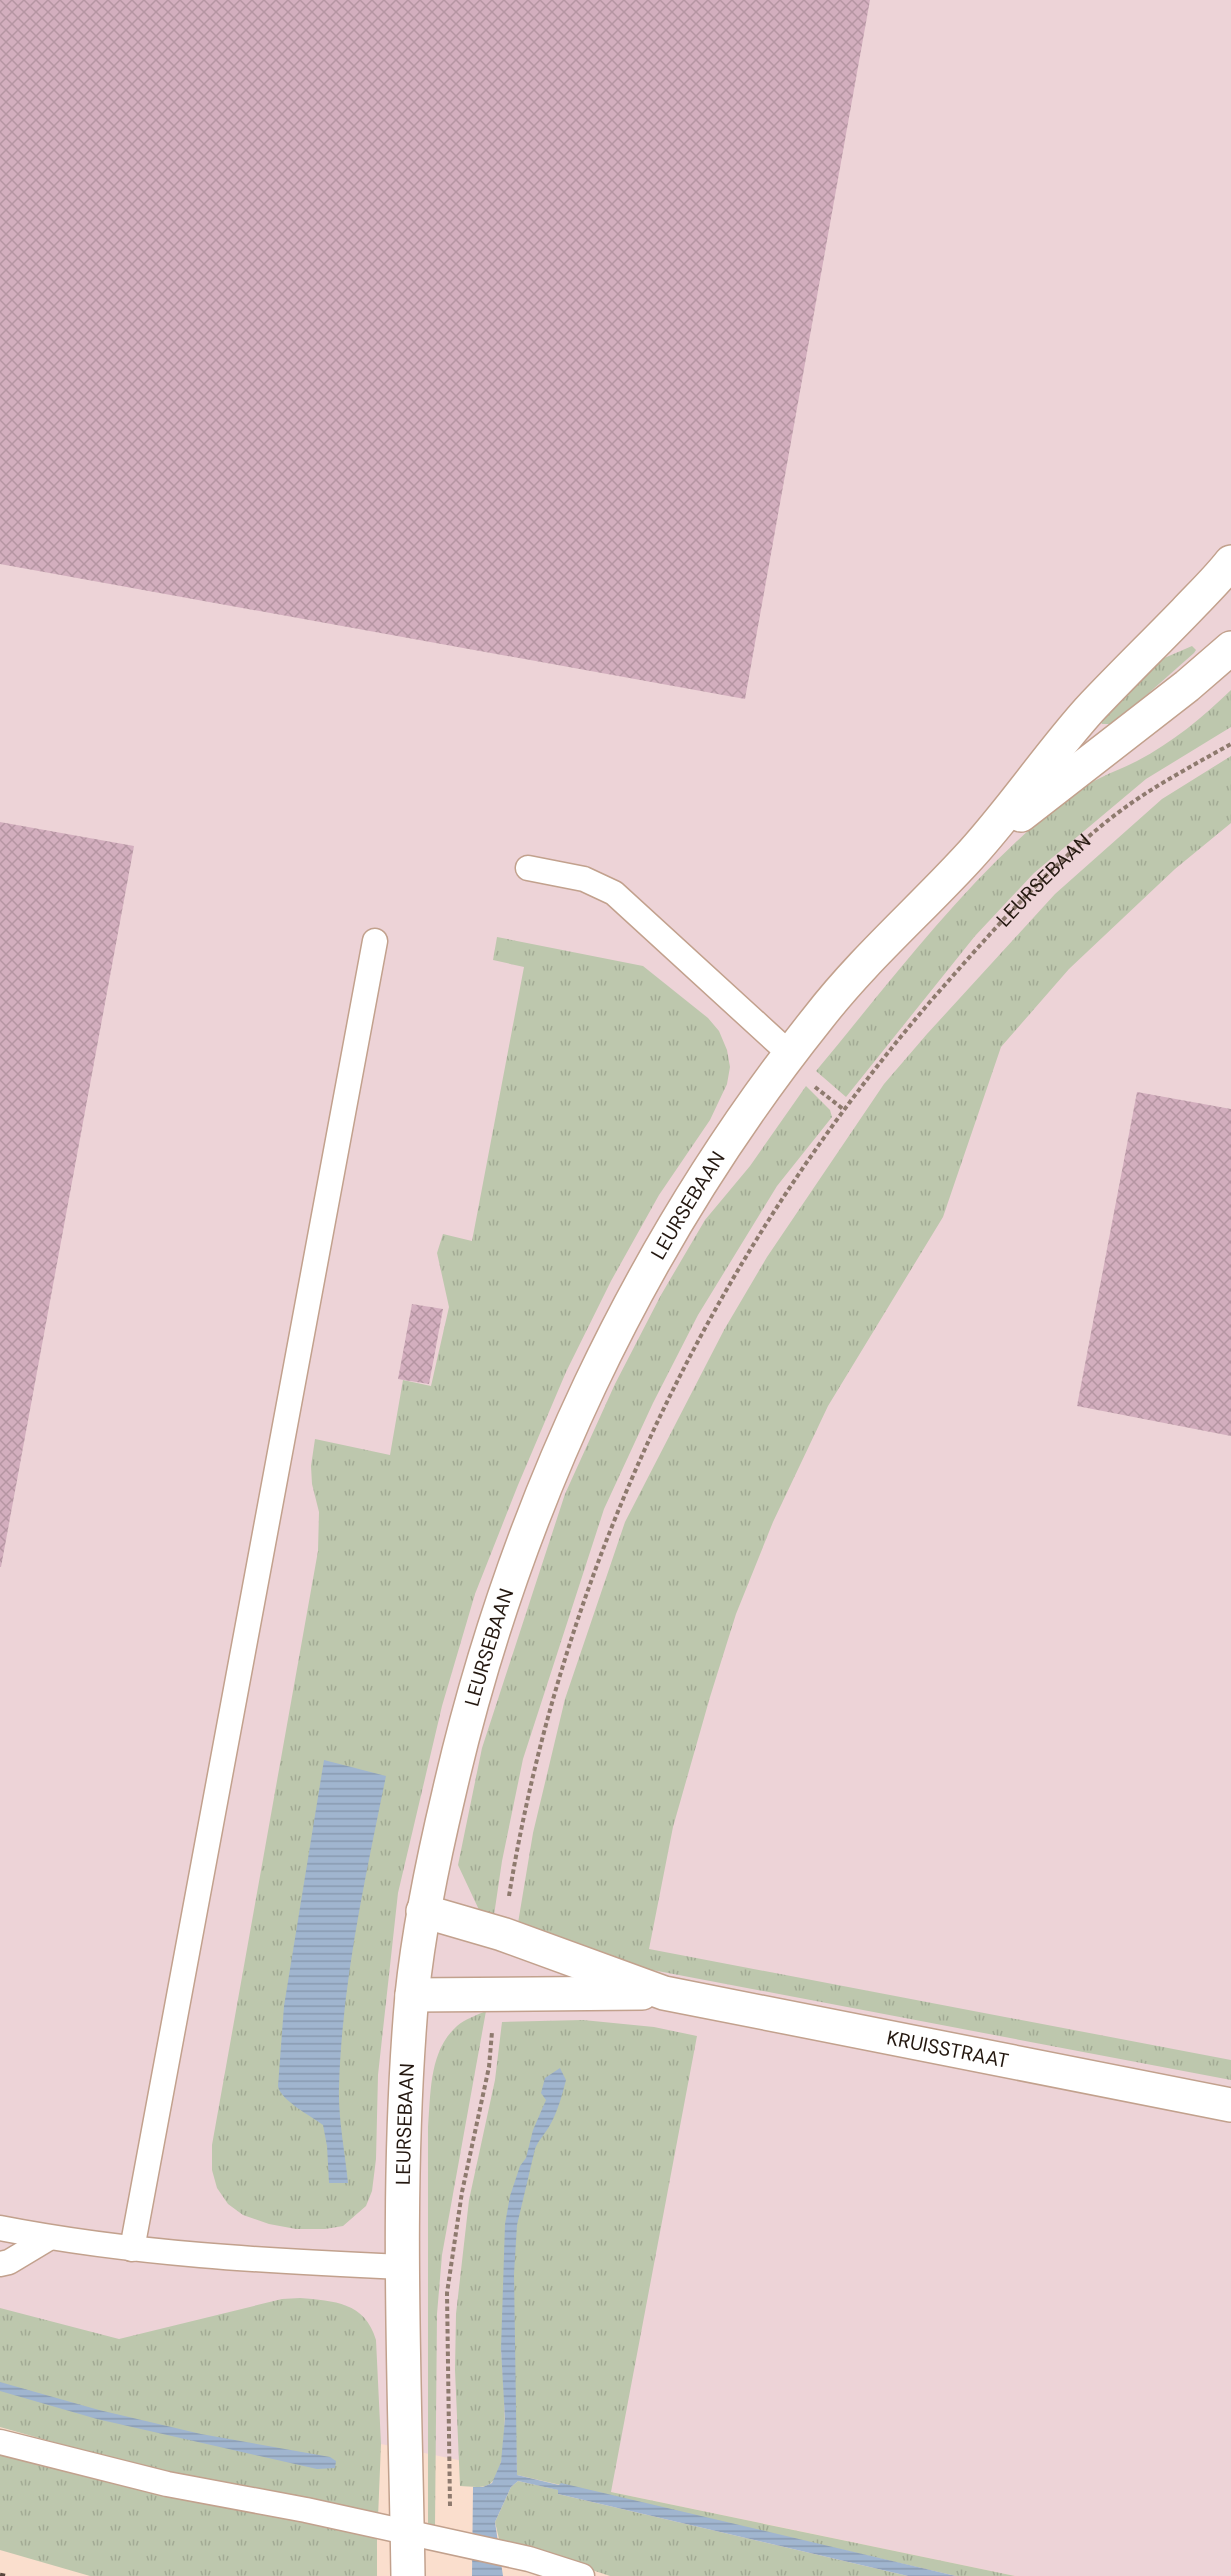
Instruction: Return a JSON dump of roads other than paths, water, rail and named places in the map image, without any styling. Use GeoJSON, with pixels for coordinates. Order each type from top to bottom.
{"type":"FeatureCollection","features":[{"type":"Feature","properties":{"kind":"street","name":"LEURSEBAAN"},"geometry":{"type":"LineString","coordinates":[[408,2576],[402,2365],[402,2180],[412,1995],[423,1911],[466,1716],[501,1602],[544,1490],[585,1395],[643,1281],[686,1206],[732,1135],[790,1054],[851,979],[970,856],[1088,712],[1229,569]]}},
{"type":"Feature","properties":{"kind":"street","name":"LEURSEBAAN"},"geometry":{"type":"LineString","coordinates":[[970,856],[1187,687],[1231,648]]}},
{"type":"Feature","properties":{"kind":"street","name":"KRUISSTRAAT"},"geometry":{"type":"LineString","coordinates":[[423,1911],[502,1934],[664,1993],[1231,2105]]}},
{"type":"Feature","properties":{"kind":"street","name":"KRUISSTRAAT"},"geometry":{"type":"LineString","coordinates":[[412,1995],[664,1993]]}},
{"type":"Feature","properties":{"kind":"lane"},"geometry":{"type":"LineString","coordinates":[[528,868],[584,879],[615,893],[790,1054]]}},
{"type":"Feature","properties":{"kind":"lane"},"geometry":{"type":"LineString","coordinates":[[132,2249],[375,941]]}},
{"type":"Feature","properties":{"kind":"lane"},"geometry":{"type":"LineString","coordinates":[[0,2228],[49,2238],[210,2257],[402,2267]]}},
{"type":"Feature","properties":{"kind":"lane"},"geometry":{"type":"LineString","coordinates":[[0,2264],[9,2262],[49,2238]]}},
{"type":"Feature","properties":{"kind":"lane"},"geometry":{"type":"LineString","coordinates":[[0,2442],[167,2484],[306,2510],[530,2559],[582,2576]]}},
{"type":"Feature","properties":{"kind":"water"},"geometry":{"type":"Polygon","coordinates":[[[324,1760],[386,1776],[356,1931],[341,2048],[339,2099],[348,2183],[329,2183],[327,2146],[323,2125],[284,2097],[278,2086],[284,2006],[324,1760]]]}},
{"type":"Feature","properties":{"kind":"water"},"geometry":{"type":"Polygon","coordinates":[[[560,2068],[566,2080],[563,2091],[553,2120],[535,2149],[517,2225],[514,2274],[517,2475],[559,2485],[561,2483],[956,2576],[908,2576],[558,2494],[558,2490],[518,2481],[511,2487],[495,2522],[503,2576],[472,2576],[473,2487],[483,2487],[492,2483],[501,2462],[505,2419],[501,2349],[505,2224],[510,2196],[546,2100],[541,2093],[545,2078],[560,2068]]]}},
{"type":"Feature","properties":{"kind":"water"},"geometry":{"type":"Polygon","coordinates":[[[0,2382],[99,2410],[201,2434],[330,2457],[336,2461],[335,2468],[317,2469],[97,2419],[0,2391],[0,2382]]]}},
{"type":"Feature","properties":{"kind":"railway"},"geometry":{"type":"LineString","coordinates":[[0,2575],[5,2576]]}}]}
